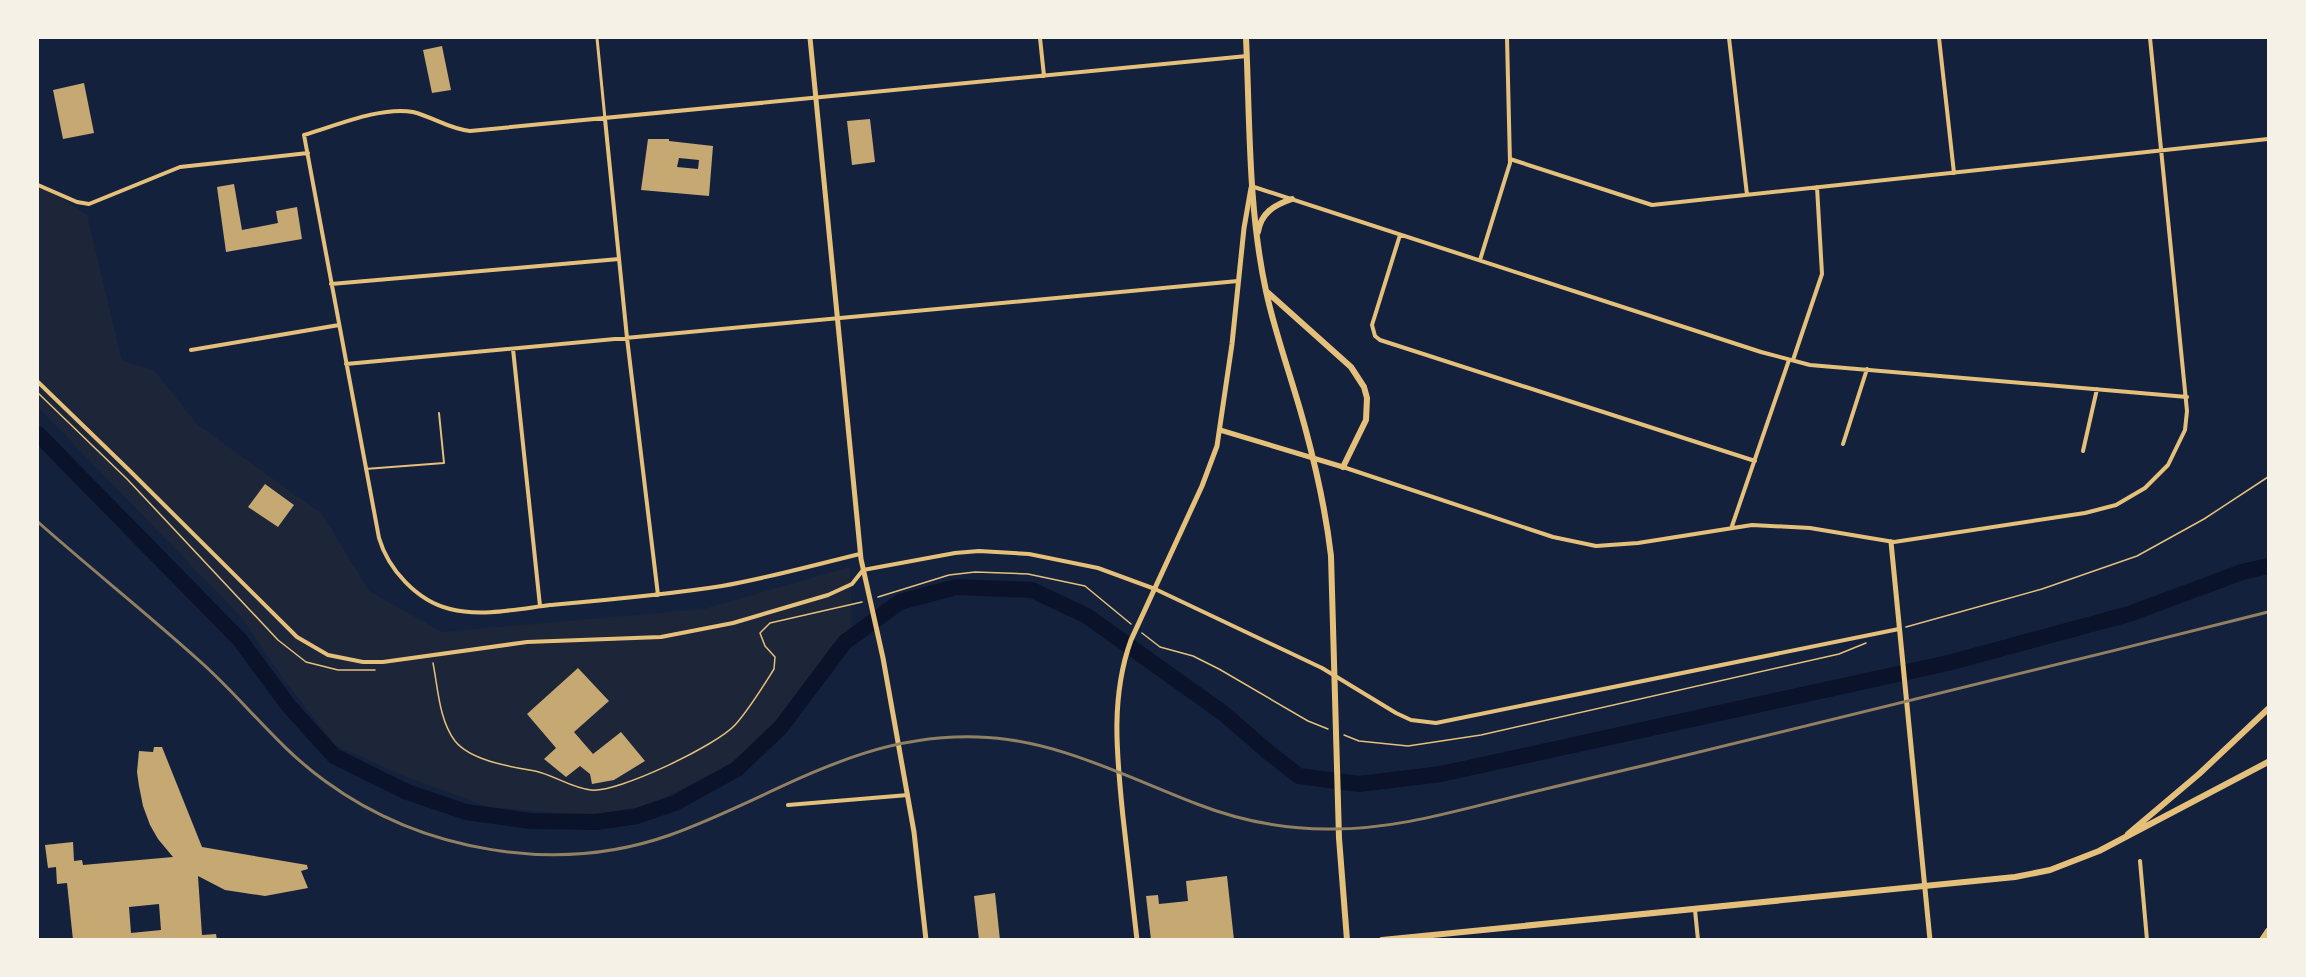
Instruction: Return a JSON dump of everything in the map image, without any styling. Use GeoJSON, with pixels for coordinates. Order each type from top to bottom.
{"type":"FeatureCollection","features":[{"type":"Feature","properties":{"kind":"main road"},"geometry":{"type":"LineString","coordinates":[[1246,38],[1251,186],[1256,238],[1266,291],[1306,430],[1326,510],[1331,556],[1339,838],[1347,939]]}},
{"type":"Feature","properties":{"kind":"main road"},"geometry":{"type":"LineString","coordinates":[[1256,238],[1260,222],[1267,212],[1292,199]]}},
{"type":"Feature","properties":{"kind":"main road"},"geometry":{"type":"LineString","coordinates":[[1266,291],[1351,368],[1364,387],[1367,398],[1366,420],[1343,467]]}},
{"type":"Feature","properties":{"kind":"main road"},"geometry":{"type":"LineString","coordinates":[[2116,843],[2199,774],[2268,709]]}},
{"type":"Feature","properties":{"kind":"main road"},"geometry":{"type":"LineString","coordinates":[[1382,939],[1925,887],[2039,872],[2075,862],[2116,843],[2268,762]]}},
{"type":"Feature","properties":{"kind":"main road"},"geometry":{"type":"LineString","coordinates":[[2262,939],[2268,931]]}},
{"type":"Feature","properties":{"kind":"street"},"geometry":{"type":"LineString","coordinates":[[597,38],[627,338],[658,595]]}},
{"type":"Feature","properties":{"kind":"street"},"geometry":{"type":"LineString","coordinates":[[810,38],[860,554],[883,658],[908,795],[926,939]]}},
{"type":"Feature","properties":{"kind":"street"},"geometry":{"type":"LineString","coordinates":[[1040,38],[1044,76]]}},
{"type":"Feature","properties":{"kind":"street"},"geometry":{"type":"LineString","coordinates":[[1480,260],[1510,159],[1507,38]]}},
{"type":"Feature","properties":{"kind":"street"},"geometry":{"type":"LineString","coordinates":[[1729,38],[1747,195]]}},
{"type":"Feature","properties":{"kind":"street"},"geometry":{"type":"LineString","coordinates":[[1939,38],[1954,173]]}},
{"type":"Feature","properties":{"kind":"street"},"geometry":{"type":"LineString","coordinates":[[1220,430],[1343,467],[1577,543],[1612,546],[1732,526],[1778,525],[1891,542],[2067,516],[2116,505],[2131,498],[2158,477],[2176,452],[2185,430],[2187,397],[2150,38]]}},
{"type":"Feature","properties":{"kind":"street"},"geometry":{"type":"LineString","coordinates":[[860,554],[724,585],[658,595],[483,612],[450,609],[429,600],[404,580],[388,562],[383,552],[365,469],[304,135],[391,112],[417,113],[459,130],[470,131],[1246,56]]}},
{"type":"Feature","properties":{"kind":"street"},"geometry":{"type":"LineString","coordinates":[[1510,159],[1652,205],[2268,139]]}},
{"type":"Feature","properties":{"kind":"street"},"geometry":{"type":"LineString","coordinates":[[38,185],[78,202],[89,204],[180,167],[308,153]]}},
{"type":"Feature","properties":{"kind":"street"},"geometry":{"type":"LineString","coordinates":[[1137,939],[1117,759],[1119,687],[1123,664],[1142,615],[1202,486],[1217,446],[1251,186],[1791,360],[1810,364],[2187,397]]}},
{"type":"Feature","properties":{"kind":"street"},"geometry":{"type":"LineString","coordinates":[[1732,526],[1822,274],[1817,187]]}},
{"type":"Feature","properties":{"kind":"street"},"geometry":{"type":"LineString","coordinates":[[1400,234],[1372,325],[1375,336],[1380,340],[1755,461]]}},
{"type":"Feature","properties":{"kind":"street"},"geometry":{"type":"LineString","coordinates":[[331,284],[619,259]]}},
{"type":"Feature","properties":{"kind":"street"},"geometry":{"type":"LineString","coordinates":[[346,364],[1238,281]]}},
{"type":"Feature","properties":{"kind":"street"},"geometry":{"type":"LineString","coordinates":[[191,350],[339,325]]}},
{"type":"Feature","properties":{"kind":"street"},"geometry":{"type":"LineString","coordinates":[[513,349],[540,606]]}},
{"type":"Feature","properties":{"kind":"street"},"geometry":{"type":"LineString","coordinates":[[1843,444],[1867,369]]}},
{"type":"Feature","properties":{"kind":"street"},"geometry":{"type":"LineString","coordinates":[[38,382],[297,637],[328,655],[344,660],[383,662],[527,642],[661,638],[681,635],[828,595],[852,584],[863,570],[955,553],[1029,554],[1098,568],[1155,589],[1322,668],[1411,720],[1436,723],[1900,629]]}},
{"type":"Feature","properties":{"kind":"street"},"geometry":{"type":"LineString","coordinates":[[2083,451],[2097,389]]}},
{"type":"Feature","properties":{"kind":"street"},"geometry":{"type":"LineString","coordinates":[[1891,542],[1930,939]]}},
{"type":"Feature","properties":{"kind":"street"},"geometry":{"type":"LineString","coordinates":[[788,805],[908,795]]}},
{"type":"Feature","properties":{"kind":"street"},"geometry":{"type":"LineString","coordinates":[[2140,861],[2147,939]]}},
{"type":"Feature","properties":{"kind":"street"},"geometry":{"type":"LineString","coordinates":[[1695,910],[1698,939]]}},
{"type":"Feature","properties":{"kind":"lane"},"geometry":{"type":"LineString","coordinates":[[365,469],[444,463],[439,413]]}},
{"type":"Feature","properties":{"kind":"path"},"geometry":{"type":"LineString","coordinates":[[1900,629],[2042,589],[2137,556],[2196,524],[2268,477]]}},
{"type":"Feature","properties":{"kind":"shaded area"},"geometry":{"type":"Polygon","coordinates":[[[38,183],[87,215],[122,361],[154,370],[198,425],[322,514],[369,591],[442,632],[704,609],[850,567],[852,628],[831,647],[774,723],[735,762],[664,798],[628,811],[579,815],[489,807],[404,776],[335,745],[284,680],[242,618],[38,407],[38,183]]]}},
{"type":"Feature","properties":{"kind":"building"},"geometry":{"type":"Polygon","coordinates":[[[442,46],[451,90],[432,93],[423,50],[442,46]]]}},
{"type":"Feature","properties":{"kind":"building"},"geometry":{"type":"Polygon","coordinates":[[[84,83],[94,133],[63,139],[53,90],[84,83]]]}},
{"type":"Feature","properties":{"kind":"building"},"geometry":{"type":"Polygon","coordinates":[[[870,119],[875,162],[852,165],[847,121],[870,119]]]}},
{"type":"Feature","properties":{"kind":"building"},"geometry":{"type":"Polygon","coordinates":[[[648,139],[669,139],[669,141],[713,146],[709,196],[641,190],[648,139]],[[679,158],[677,167],[698,169],[699,160],[679,158]]]}},
{"type":"Feature","properties":{"kind":"building"},"geometry":{"type":"Polygon","coordinates":[[[234,184],[242,230],[278,223],[276,211],[297,207],[302,239],[226,252],[217,187],[234,184]]]}},
{"type":"Feature","properties":{"kind":"building"},"geometry":{"type":"Polygon","coordinates":[[[265,484],[294,505],[278,527],[248,507],[265,484]]]}},
{"type":"Feature","properties":{"kind":"building"},"geometry":{"type":"Polygon","coordinates":[[[578,668],[609,701],[574,732],[593,754],[621,732],[645,761],[614,780],[592,784],[590,774],[580,766],[566,777],[544,759],[556,748],[527,714],[578,668]]]}},
{"type":"Feature","properties":{"kind":"building"},"geometry":{"type":"Polygon","coordinates":[[[154,747],[162,747],[202,847],[307,865],[308,869],[301,871],[308,888],[265,896],[225,890],[198,876],[202,935],[216,934],[217,940],[73,940],[67,883],[57,884],[56,867],[48,868],[45,845],[73,842],[74,861],[82,860],[83,865],[173,857],[150,825],[139,786],[137,772],[139,751],[153,752],[154,747]],[[159,904],[129,907],[131,933],[161,930],[159,904]]]}},
{"type":"Feature","properties":{"kind":"building"},"geometry":{"type":"Polygon","coordinates":[[[1227,876],[1234,940],[1151,940],[1146,896],[1158,895],[1159,904],[1188,901],[1186,881],[1227,876]]]}},
{"type":"Feature","properties":{"kind":"building"},"geometry":{"type":"Polygon","coordinates":[[[995,893],[1000,940],[979,940],[974,896],[995,893]]]}},
{"type":"Feature","properties":{"kind":"waterway"},"geometry":{"type":"LineString","coordinates":[[38,434],[240,640],[288,705],[334,756],[407,792],[466,812],[531,821],[597,822],[637,816],[675,803],[737,769],[781,727],[845,642],[900,602],[956,587],[1032,590],[1087,616],[1223,713],[1299,776],[1359,784],[1441,774],[1948,663],[2129,614],[2242,572],[2268,566]]}},
{"type":"Feature","properties":{"kind":"railway"},"geometry":{"type":"LineString","coordinates":[[38,522],[203,664],[292,754],[325,781],[363,805],[404,825],[447,840],[492,850],[537,854],[582,853],[627,847],[670,835],[856,756],[894,745],[934,738],[1007,739],[1063,752],[1213,810],[1244,819],[1293,827],[1327,829],[1390,825],[1452,812],[2268,612]]}}]}
